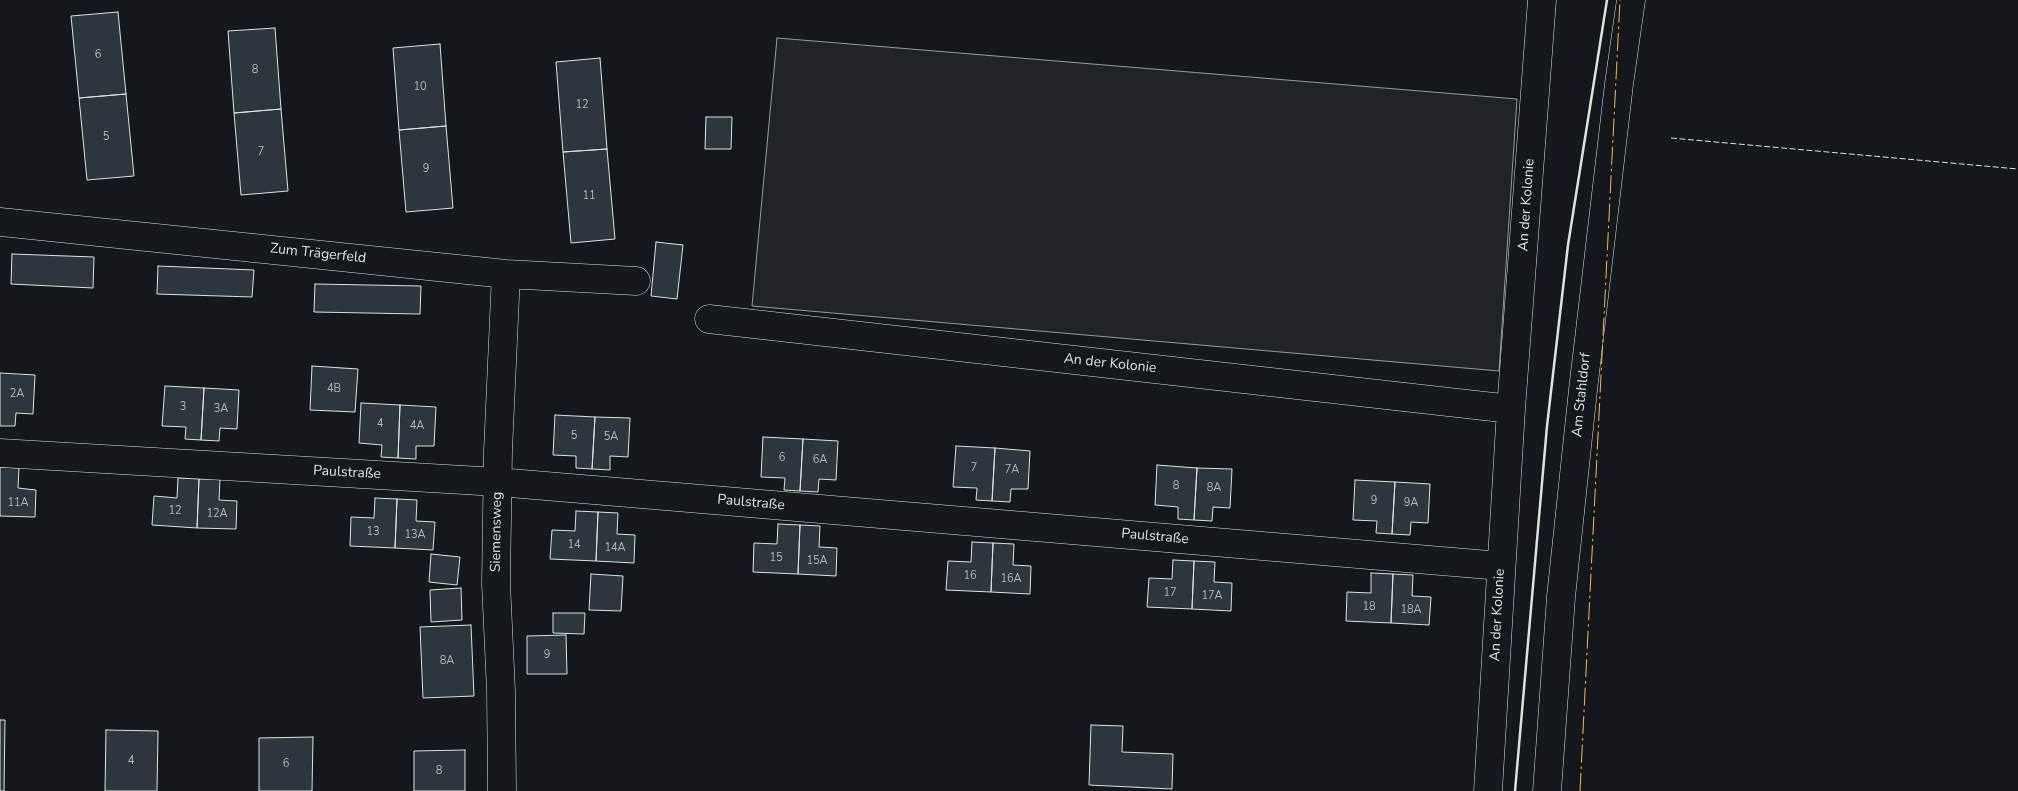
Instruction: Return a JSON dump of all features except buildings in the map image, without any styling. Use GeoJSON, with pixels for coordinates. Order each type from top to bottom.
{"type":"FeatureCollection","features":[{"type":"Feature","properties":{"kind":"street","name":"An der Kolonie"},"geometry":{"type":"LineString","coordinates":[[1488,791],[1511,409],[1542,0]]}},
{"type":"Feature","properties":{"kind":"street","name":"Am Stahldorf"},"geometry":{"type":"LineString","coordinates":[[1547,791],[1561,597],[1582,399],[1618,93],[1632,0]]}},
{"type":"Feature","properties":{"kind":"street","name":"Zum Trägerfeld"},"geometry":{"type":"LineString","coordinates":[[0,222],[506,274],[636,281]]}},
{"type":"Feature","properties":{"kind":"street","name":"Siemensweg"},"geometry":{"type":"LineString","coordinates":[[502,791],[501,691],[496,583],[506,274]]}},
{"type":"Feature","properties":{"kind":"street","name":"An der Kolonie"},"geometry":{"type":"LineString","coordinates":[[709,319],[1511,409]]}},
{"type":"Feature","properties":{"kind":"street","name":"Paulstraße"},"geometry":{"type":"LineString","coordinates":[[0,453],[498,482],[1501,566]]}},
{"type":"Feature","properties":{"kind":"shaded area"},"geometry":{"type":"Polygon","coordinates":[[[777,38],[1517,99],[1499,371],[752,306],[777,38]]]}},
{"type":"Feature","properties":{"kind":"fence"},"geometry":{"type":"LineString","coordinates":[[1671,138],[2018,169]]}},
{"type":"Feature","properties":{"kind":"wall"},"geometry":{"type":"LineString","coordinates":[[1515,791],[1547,426],[1568,245],[1607,0]]}},
{"type":"Feature","properties":{"kind":"power"},"geometry":{"type":"LineString","coordinates":[[1580,791],[1620,0]]}}]}
